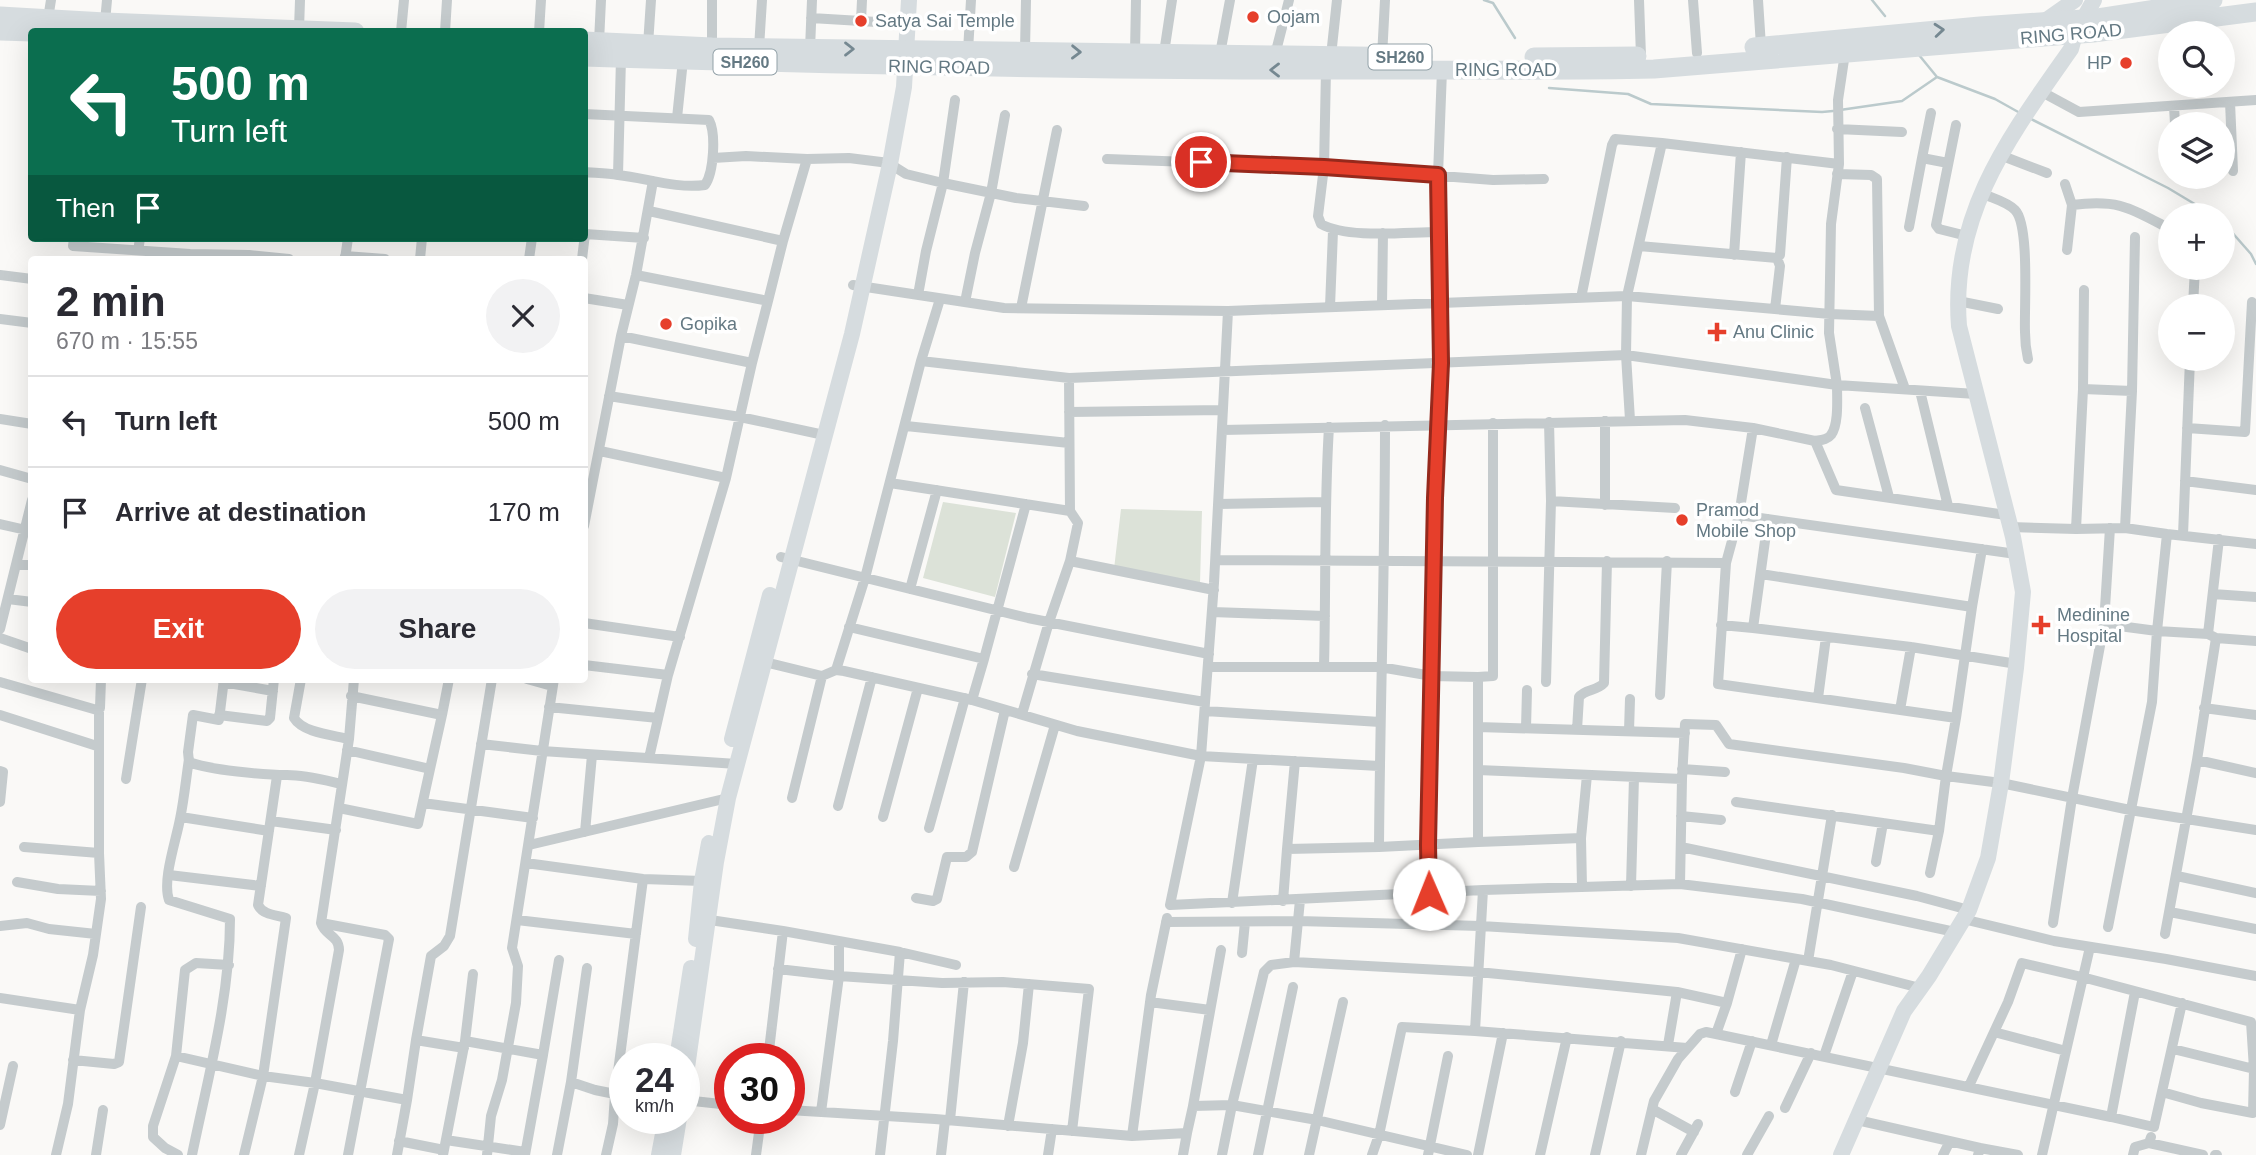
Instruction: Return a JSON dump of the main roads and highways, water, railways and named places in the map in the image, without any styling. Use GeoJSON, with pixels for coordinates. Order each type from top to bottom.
{"type":"FeatureCollection","features":[{"type":"Feature","properties":{"kind":"highway","name":"RING ROAD"},"geometry":{"type":"LineString","coordinates":[[592,42],[810,49],[901,68],[968,51],[1275,55],[1329,63],[1382,57],[1428,66],[1697,53],[2045,21],[2089,22],[2145,5],[2213,0]]}},
{"type":"Feature","properties":{"kind":"highway"},"geometry":{"type":"LineString","coordinates":[[0,16],[49,9],[105,22],[271,28]]}},
{"type":"Feature","properties":{"kind":"highway","name":"RING ROAD"},"geometry":{"type":"LineString","coordinates":[[588,57],[901,68],[1329,63],[1654,69],[1845,52],[2089,22],[2256,12]]}},
{"type":"Feature","properties":{"kind":"highway"},"geometry":{"type":"LineString","coordinates":[[0,31],[28,32]]}},
{"type":"Feature","properties":{"kind":"waterway"},"geometry":{"type":"LineString","coordinates":[[1484,0],[1493,3],[1515,38]]}},
{"type":"Feature","properties":{"kind":"waterway"},"geometry":{"type":"LineString","coordinates":[[1872,0],[1885,16]]}},
{"type":"Feature","properties":{"kind":"waterway"},"geometry":{"type":"LineString","coordinates":[[1919,55],[1937,77]]}},
{"type":"Feature","properties":{"kind":"waterway"},"geometry":{"type":"LineString","coordinates":[[1840,110],[1902,101],[1937,77],[1995,99],[2020,113]]}},
{"type":"Feature","properties":{"kind":"waterway"},"geometry":{"type":"LineString","coordinates":[[1549,88],[1628,94],[1651,104],[1833,111]]}},
{"type":"Feature","properties":{"kind":"waterway"},"geometry":{"type":"LineString","coordinates":[[2029,118],[2193,203]]}},
{"type":"Feature","properties":{"kind":"waterway"},"geometry":{"type":"LineString","coordinates":[[2235,236],[2256,264]]}},
{"type":"Feature","properties":{"kind":"place","name":"Oojam"},"geometry":{"type":"Point","coordinates":[1253,17]}},
{"type":"Feature","properties":{"kind":"place","name":"Satya Sai Temple"},"geometry":{"type":"Point","coordinates":[861,21]}},
{"type":"Feature","properties":{"kind":"place","name":"HP"},"geometry":{"type":"Point","coordinates":[2126,63]}},
{"type":"Feature","properties":{"kind":"place","name":"Gopika"},"geometry":{"type":"Point","coordinates":[666,324]}},
{"type":"Feature","properties":{"kind":"place","name":"Anu Clinic"},"geometry":{"type":"Point","coordinates":[1717,332]}},
{"type":"Feature","properties":{"kind":"place","name":"Pramod Mobile Shop"},"geometry":{"type":"Point","coordinates":[1682,520]}},
{"type":"Feature","properties":{"kind":"place","name":"Medinine Hospital"},"geometry":{"type":"Point","coordinates":[2041,625]}}]}
